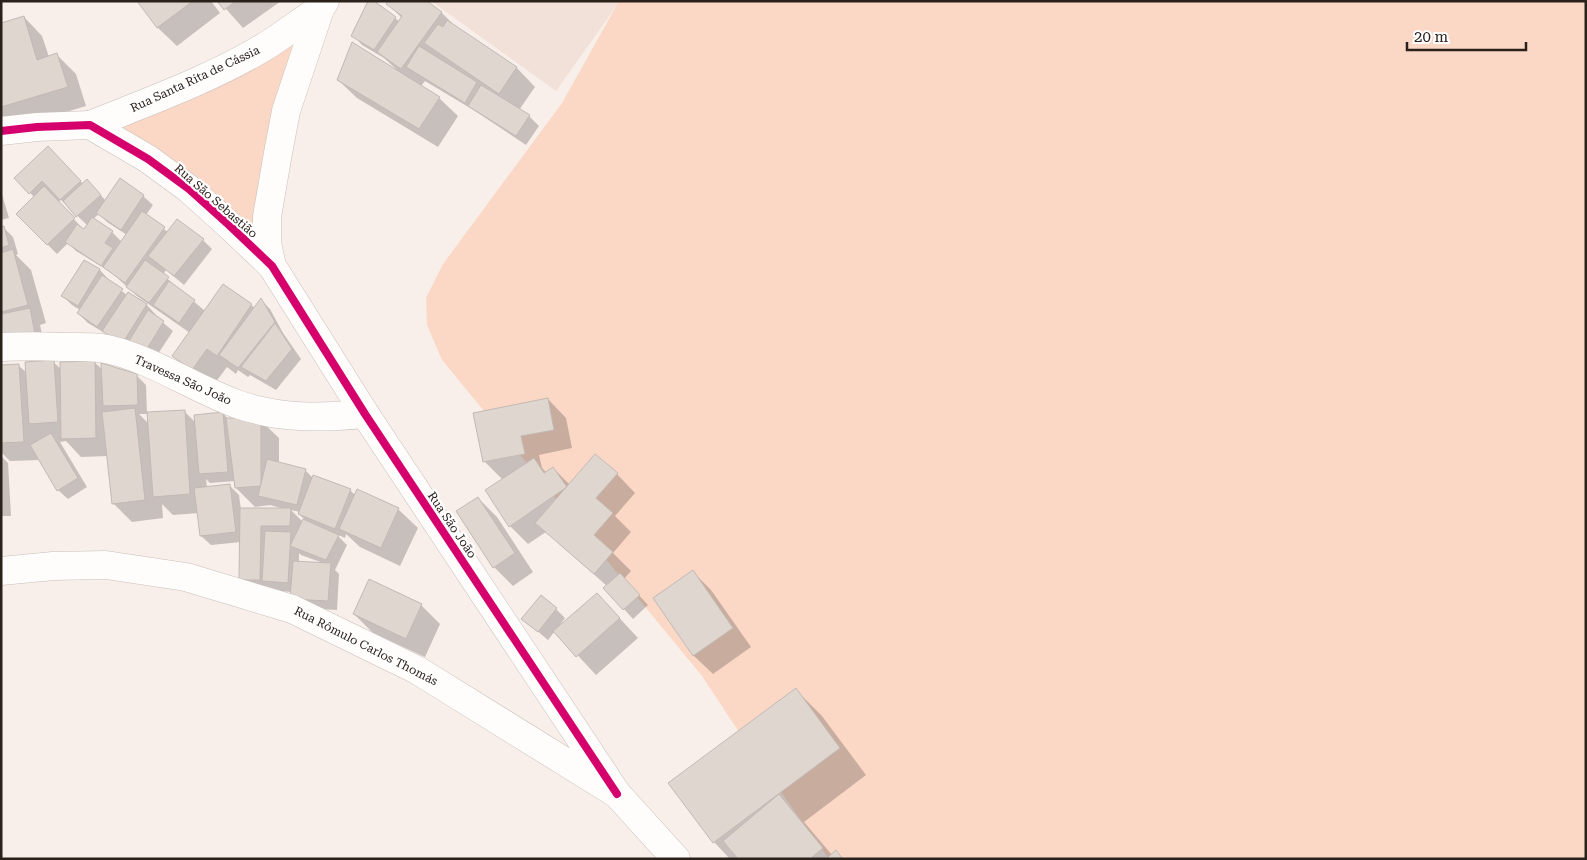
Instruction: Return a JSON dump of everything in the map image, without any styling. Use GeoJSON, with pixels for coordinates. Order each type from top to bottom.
{"type":"FeatureCollection","features":[{"type":"Feature","properties":{"kind":"street","name":"Rua Santa Rita de Cássia"},"geometry":{"type":"LineString","coordinates":[[90,125],[229,66],[268,44],[322,5]]}},
{"type":"Feature","properties":{"kind":"street","name":"Rua Santa Rita de Cássia"},"geometry":{"type":"LineString","coordinates":[[272,266],[268,243],[267,217],[286,111],[322,5]]}},
{"type":"Feature","properties":{"kind":"street"},"geometry":{"type":"LineString","coordinates":[[1,131],[37,127],[90,125]]}},
{"type":"Feature","properties":{"kind":"street","name":"Rua São Sebastião"},"geometry":{"type":"LineString","coordinates":[[90,125],[148,159],[189,189],[272,266]]}},
{"type":"Feature","properties":{"kind":"street","name":"Rua São João"},"geometry":{"type":"LineString","coordinates":[[272,266],[365,414],[617,794]]}},
{"type":"Feature","properties":{"kind":"street","name":"Travessa São João"},"geometry":{"type":"LineString","coordinates":[[1,347],[96,348],[115,351],[236,404],[282,416],[336,417],[365,414]]}},
{"type":"Feature","properties":{"kind":"street","name":"Rua Rômulo Carlos Thomás"},"geometry":{"type":"LineString","coordinates":[[1,572],[53,566],[106,565],[186,577],[292,608],[418,670],[617,794],[676,859]]}},
{"type":"Feature","properties":{"kind":"shaded area"},"geometry":{"type":"Polygon","coordinates":[[[431,1],[620,1],[556,91],[431,1]]]}},
{"type":"Feature","properties":{"kind":"shaded area"},"geometry":{"type":"Polygon","coordinates":[[[619,1],[1586,1],[1586,859],[829,859],[752,752],[702,676],[442,360],[427,325],[426,298],[443,264],[562,103],[619,1]]]}},
{"type":"Feature","properties":{"kind":"shaded area"},"geometry":{"type":"Polygon","coordinates":[[[300,36],[252,229],[115,128],[300,36]]]}},
{"type":"Feature","properties":{"kind":"building"},"geometry":{"type":"Polygon","coordinates":[[[137,1],[193,1],[157,28],[137,1]]]}},
{"type":"Feature","properties":{"kind":"building"},"geometry":{"type":"Polygon","coordinates":[[[217,1],[236,1],[224,10],[217,1]]]}},
{"type":"Feature","properties":{"kind":"building"},"geometry":{"type":"Polygon","coordinates":[[[368,1],[374,1],[396,17],[374,50],[351,36],[368,1]]]}},
{"type":"Feature","properties":{"kind":"building"},"geometry":{"type":"Polygon","coordinates":[[[388,1],[427,1],[442,12],[401,69],[377,52],[402,16],[386,4],[388,1]]]}},
{"type":"Feature","properties":{"kind":"building"},"geometry":{"type":"Polygon","coordinates":[[[24,16],[37,60],[57,53],[68,87],[1,107],[1,23],[24,16]]]}},
{"type":"Feature","properties":{"kind":"building"},"geometry":{"type":"Polygon","coordinates":[[[447,20],[517,67],[499,94],[424,43],[438,24],[443,27],[447,20]]]}},
{"type":"Feature","properties":{"kind":"building"},"geometry":{"type":"Polygon","coordinates":[[[352,42],[440,97],[419,129],[337,80],[352,42]]]}},
{"type":"Feature","properties":{"kind":"building"},"geometry":{"type":"Polygon","coordinates":[[[419,46],[477,82],[465,103],[406,67],[419,46]]]}},
{"type":"Feature","properties":{"kind":"building"},"geometry":{"type":"Polygon","coordinates":[[[481,85],[530,115],[516,136],[468,106],[481,85]]]}},
{"type":"Feature","properties":{"kind":"building"},"geometry":{"type":"Polygon","coordinates":[[[48,146],[81,181],[60,200],[42,181],[29,194],[14,178],[48,146]]]}},
{"type":"Feature","properties":{"kind":"building"},"geometry":{"type":"Polygon","coordinates":[[[120,178],[144,195],[121,230],[96,213],[120,178]]]}},
{"type":"Feature","properties":{"kind":"building"},"geometry":{"type":"Polygon","coordinates":[[[87,179],[101,195],[76,217],[63,201],[87,179]]]}},
{"type":"Feature","properties":{"kind":"building"},"geometry":{"type":"Polygon","coordinates":[[[44,186],[75,218],[47,245],[16,214],[44,186]]]}},
{"type":"Feature","properties":{"kind":"building"},"geometry":{"type":"Polygon","coordinates":[[[142,211],[165,227],[125,283],[103,267],[142,211]]]}},
{"type":"Feature","properties":{"kind":"building"},"geometry":{"type":"Polygon","coordinates":[[[92,217],[113,231],[105,243],[113,248],[101,266],[65,242],[77,224],[84,229],[92,217]]]}},
{"type":"Feature","properties":{"kind":"building"},"geometry":{"type":"Polygon","coordinates":[[[177,219],[204,239],[174,276],[148,256],[177,219]]]}},
{"type":"Feature","properties":{"kind":"building"},"geometry":{"type":"Polygon","coordinates":[[[4,226],[9,245],[1,248],[1,227],[4,226]]]}},
{"type":"Feature","properties":{"kind":"building"},"geometry":{"type":"Polygon","coordinates":[[[13,249],[28,305],[1,312],[1,253],[13,249]]]}},
{"type":"Feature","properties":{"kind":"building"},"geometry":{"type":"Polygon","coordinates":[[[84,260],[100,269],[78,306],[61,296],[84,260]]]}},
{"type":"Feature","properties":{"kind":"building"},"geometry":{"type":"Polygon","coordinates":[[[145,260],[169,277],[149,303],[126,287],[145,260]]]}},
{"type":"Feature","properties":{"kind":"building"},"geometry":{"type":"Polygon","coordinates":[[[102,275],[123,289],[97,327],[77,313],[102,275]]]}},
{"type":"Feature","properties":{"kind":"building"},"geometry":{"type":"Polygon","coordinates":[[[169,281],[195,300],[179,323],[153,305],[169,281]]]}},
{"type":"Feature","properties":{"kind":"building"},"geometry":{"type":"Polygon","coordinates":[[[223,284],[252,304],[217,356],[207,349],[192,370],[172,356],[223,284]]]}},
{"type":"Feature","properties":{"kind":"building"},"geometry":{"type":"Polygon","coordinates":[[[128,292],[147,304],[122,344],[102,331],[128,292]]]}},
{"type":"Feature","properties":{"kind":"building"},"geometry":{"type":"Polygon","coordinates":[[[261,298],[275,322],[238,368],[219,355],[261,298]]]}},
{"type":"Feature","properties":{"kind":"building"},"geometry":{"type":"Polygon","coordinates":[[[30,308],[35,334],[1,341],[1,314],[30,308]]]}},
{"type":"Feature","properties":{"kind":"building"},"geometry":{"type":"Polygon","coordinates":[[[148,310],[164,321],[145,352],[129,341],[148,310]]]}},
{"type":"Feature","properties":{"kind":"building"},"geometry":{"type":"Polygon","coordinates":[[[275,323],[292,349],[266,381],[241,367],[275,323]]]}},
{"type":"Feature","properties":{"kind":"building"},"geometry":{"type":"Polygon","coordinates":[[[54,360],[58,422],[29,424],[25,362],[54,360]]]}},
{"type":"Feature","properties":{"kind":"building"},"geometry":{"type":"Polygon","coordinates":[[[95,361],[96,438],[61,439],[60,362],[95,361]]]}},
{"type":"Feature","properties":{"kind":"building"},"geometry":{"type":"Polygon","coordinates":[[[101,363],[137,374],[138,405],[103,406],[101,363]]]}},
{"type":"Feature","properties":{"kind":"building"},"geometry":{"type":"Polygon","coordinates":[[[19,364],[24,442],[1,443],[1,365],[19,364]]]}},
{"type":"Feature","properties":{"kind":"building"},"geometry":{"type":"Polygon","coordinates":[[[548,398],[554,430],[521,436],[525,454],[483,462],[473,413],[548,398]]]}},
{"type":"Feature","properties":{"kind":"building"},"geometry":{"type":"Polygon","coordinates":[[[135,408],[145,500],[112,504],[102,412],[135,408]]]}},
{"type":"Feature","properties":{"kind":"building"},"geometry":{"type":"Polygon","coordinates":[[[185,410],[190,494],[153,497],[147,412],[185,410]]]}},
{"type":"Feature","properties":{"kind":"building"},"geometry":{"type":"Polygon","coordinates":[[[223,412],[228,472],[199,474],[194,415],[223,412]]]}},
{"type":"Feature","properties":{"kind":"building"},"geometry":{"type":"Polygon","coordinates":[[[226,418],[261,418],[261,486],[235,488],[226,418]]]}},
{"type":"Feature","properties":{"kind":"building"},"geometry":{"type":"Polygon","coordinates":[[[51,433],[78,478],[57,491],[30,445],[51,433]]]}},
{"type":"Feature","properties":{"kind":"building"},"geometry":{"type":"Polygon","coordinates":[[[595,454],[618,473],[596,498],[613,513],[594,535],[613,552],[594,574],[535,523],[595,454]]]}},
{"type":"Feature","properties":{"kind":"building"},"geometry":{"type":"Polygon","coordinates":[[[534,458],[544,473],[553,467],[567,487],[509,527],[485,490],[534,458]]]}},
{"type":"Feature","properties":{"kind":"building"},"geometry":{"type":"Polygon","coordinates":[[[267,459],[306,469],[297,505],[258,496],[267,459]]]}},
{"type":"Feature","properties":{"kind":"building"},"geometry":{"type":"Polygon","coordinates":[[[313,475],[351,489],[335,529],[298,514],[313,475]]]}},
{"type":"Feature","properties":{"kind":"building"},"geometry":{"type":"Polygon","coordinates":[[[230,484],[236,532],[200,536],[194,488],[230,484]]]}},
{"type":"Feature","properties":{"kind":"building"},"geometry":{"type":"Polygon","coordinates":[[[357,489],[399,508],[381,548],[339,529],[357,489]]]}},
{"type":"Feature","properties":{"kind":"building"},"geometry":{"type":"Polygon","coordinates":[[[478,497],[515,553],[493,568],[456,511],[478,497]]]}},
{"type":"Feature","properties":{"kind":"building"},"geometry":{"type":"Polygon","coordinates":[[[240,508],[291,508],[290,526],[261,526],[260,580],[239,580],[240,508]]]}},
{"type":"Feature","properties":{"kind":"building"},"geometry":{"type":"Polygon","coordinates":[[[303,519],[339,535],[326,560],[290,546],[303,519]]]}},
{"type":"Feature","properties":{"kind":"building"},"geometry":{"type":"Polygon","coordinates":[[[265,531],[291,532],[288,583],[262,581],[265,531]]]}},
{"type":"Feature","properties":{"kind":"building"},"geometry":{"type":"Polygon","coordinates":[[[293,561],[331,563],[328,601],[290,599],[293,561]]]}},
{"type":"Feature","properties":{"kind":"building"},"geometry":{"type":"Polygon","coordinates":[[[693,570],[733,628],[693,656],[653,598],[693,570]]]}},
{"type":"Feature","properties":{"kind":"building"},"geometry":{"type":"Polygon","coordinates":[[[620,573],[640,595],[623,610],[603,588],[620,573]]]}},
{"type":"Feature","properties":{"kind":"building"},"geometry":{"type":"Polygon","coordinates":[[[369,579],[422,604],[406,639],[353,614],[369,579]]]}},
{"type":"Feature","properties":{"kind":"building"},"geometry":{"type":"Polygon","coordinates":[[[597,593],[620,618],[576,657],[553,631],[597,593]]]}},
{"type":"Feature","properties":{"kind":"building"},"geometry":{"type":"Polygon","coordinates":[[[541,595],[557,608],[538,632],[521,619],[541,595]]]}},
{"type":"Feature","properties":{"kind":"building"},"geometry":{"type":"Polygon","coordinates":[[[796,688],[840,748],[713,843],[668,783],[796,688]]]}},
{"type":"Feature","properties":{"kind":"building"},"geometry":{"type":"Polygon","coordinates":[[[779,794],[823,848],[810,859],[738,859],[723,841],[779,794]]]}},
{"type":"Feature","properties":{"kind":"building"},"geometry":{"type":"Polygon","coordinates":[[[836,850],[843,859],[826,859],[836,850]]]}},
{"type":"Feature","properties":{"kind":"cycle path"},"geometry":{"type":"LineString","coordinates":[[1,131],[37,127],[90,125],[148,159],[189,189],[272,266],[365,414],[617,794]]}}]}
